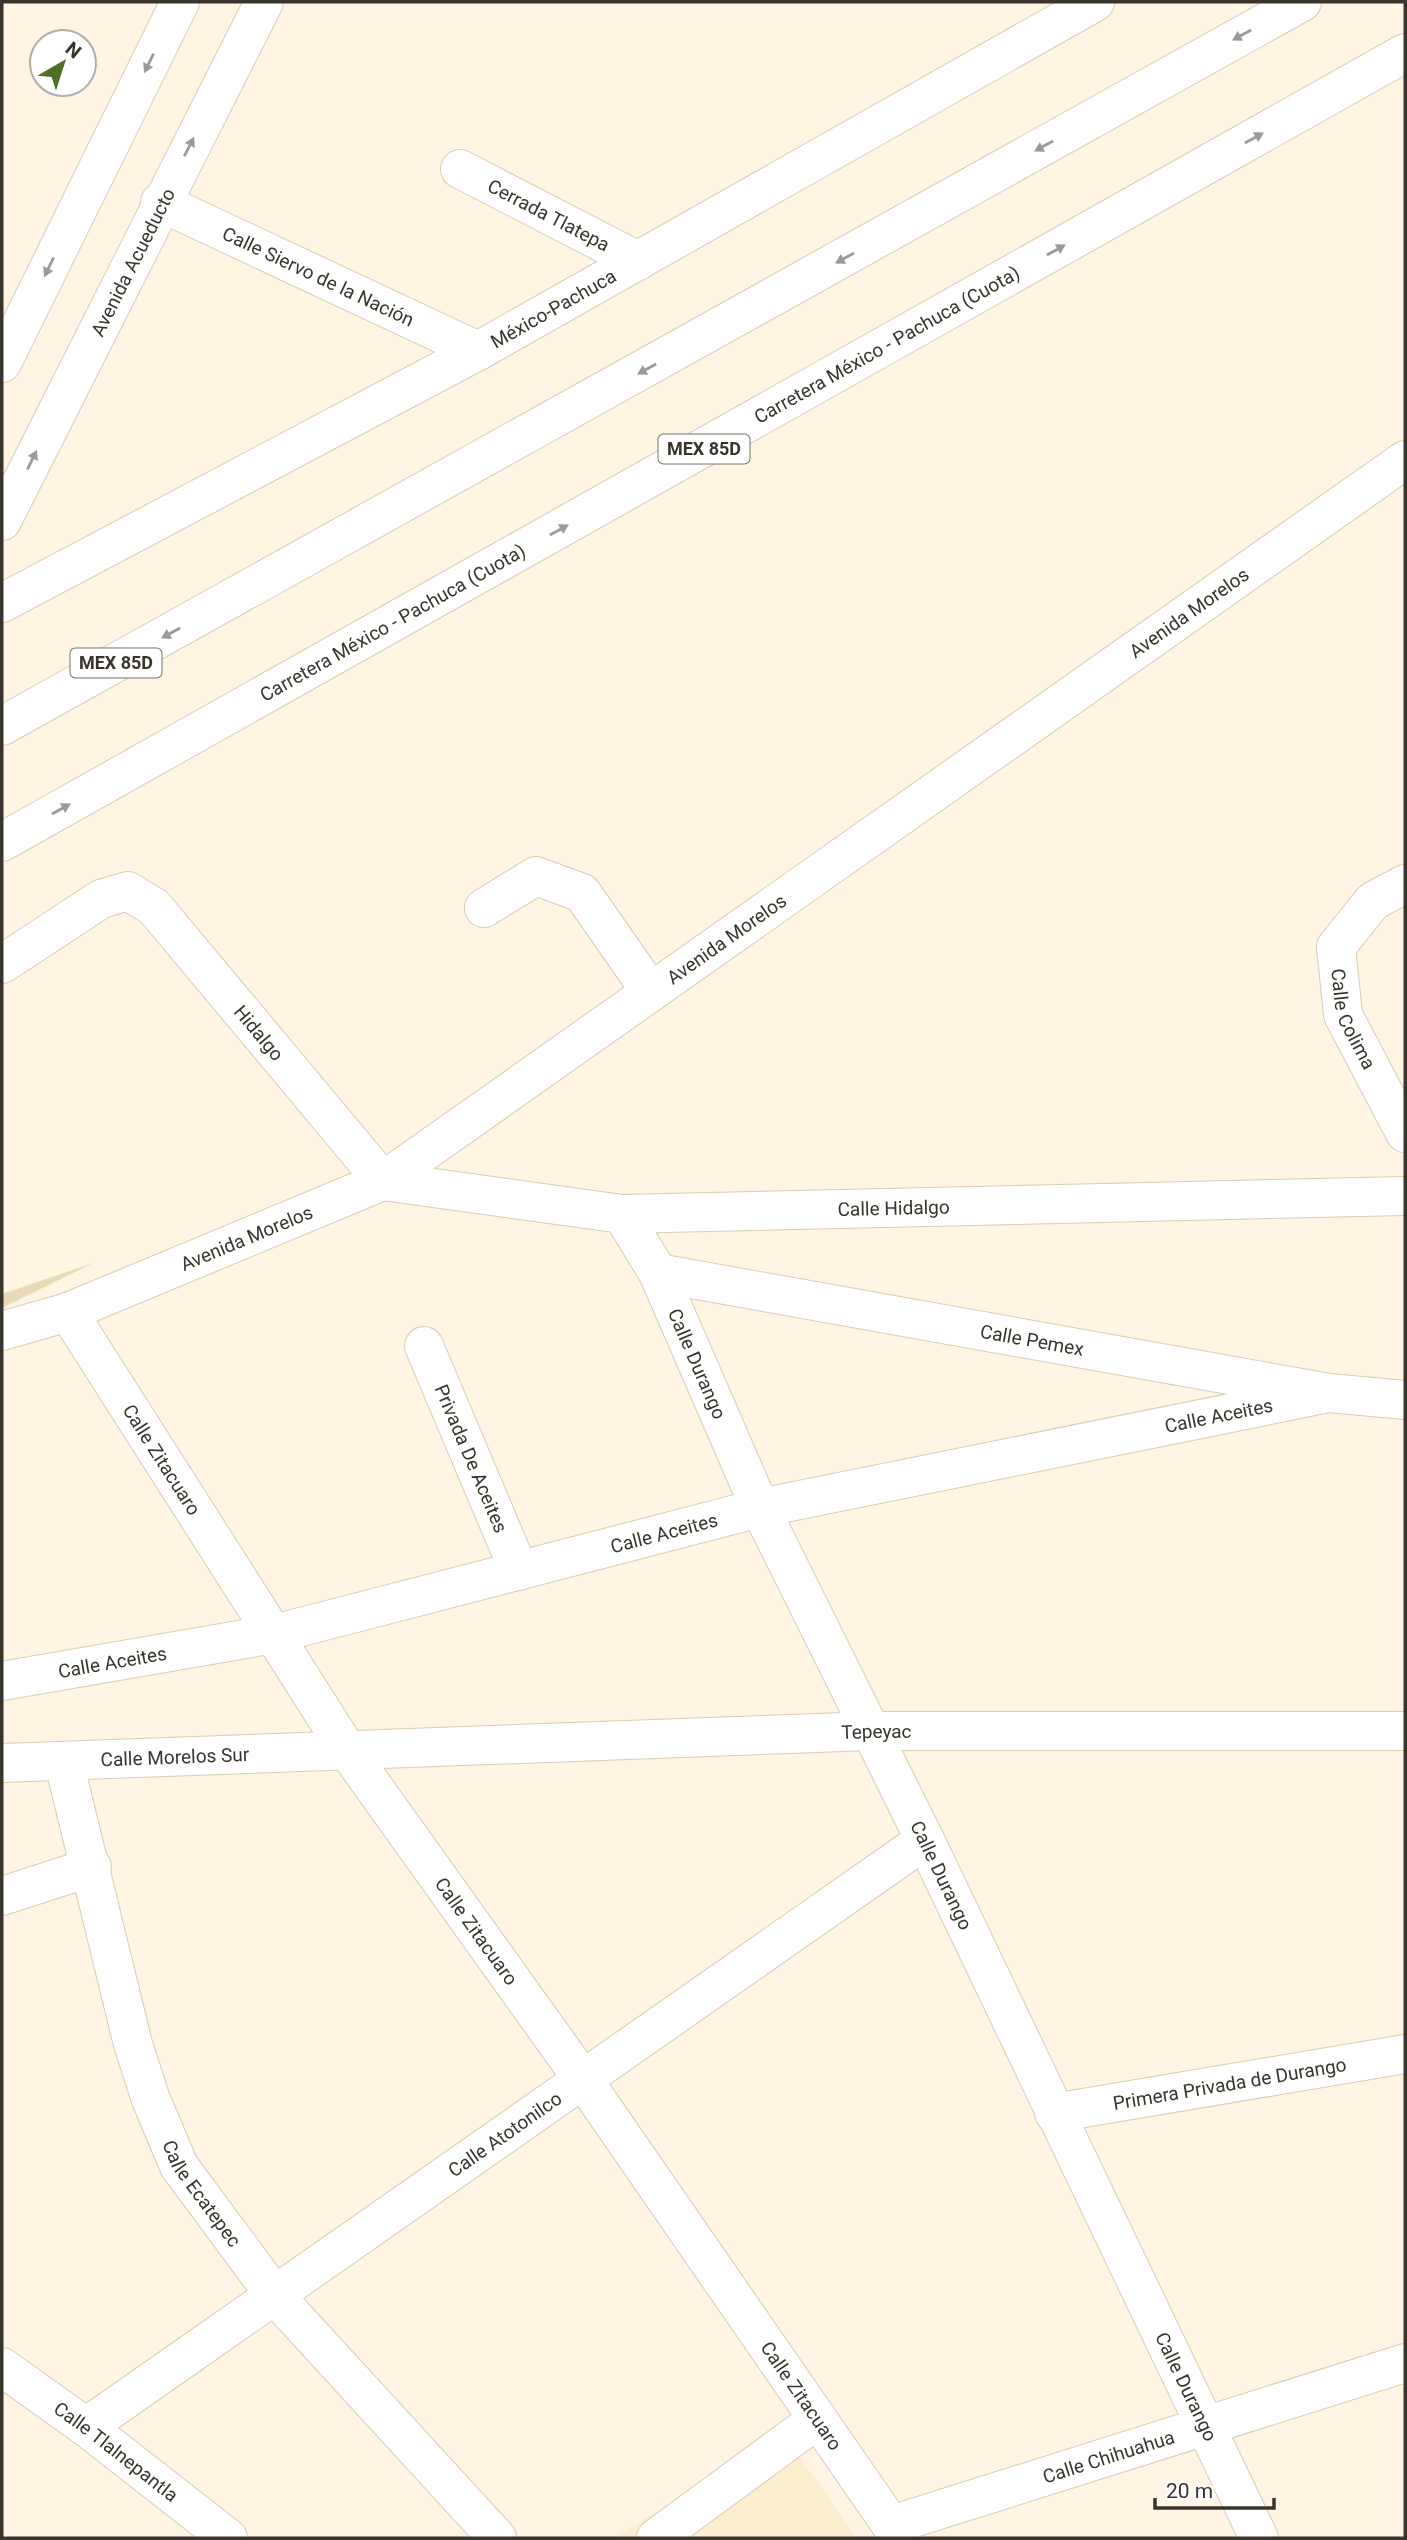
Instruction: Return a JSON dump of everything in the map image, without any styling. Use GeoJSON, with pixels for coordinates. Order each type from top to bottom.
{"type":"FeatureCollection","features":[{"type":"Feature","properties":{"kind":"main road"},"geometry":{"type":"LineString","coordinates":[[2,363],[180,2]]}},
{"type":"Feature","properties":{"kind":"main road","name":"Avenida Acueducto"},"geometry":{"type":"LineString","coordinates":[[2,521],[160,202],[264,2]]}},
{"type":"Feature","properties":{"kind":"main road","name":"México-Pachuca"},"geometry":{"type":"LineString","coordinates":[[2,603],[478,351],[1095,2]]}},
{"type":"Feature","properties":{"kind":"main road","name":"MEX 85D"},"geometry":{"type":"LineString","coordinates":[[2,726],[1302,2]]}},
{"type":"Feature","properties":{"kind":"main road","name":"Carretera México - Pachuca (Cuota)"},"geometry":{"type":"LineString","coordinates":[[2,842],[1405,53]]}},
{"type":"Feature","properties":{"kind":"main road","name":"Cerrada Tlatepa"},"geometry":{"type":"LineString","coordinates":[[460,169],[638,261]]}},
{"type":"Feature","properties":{"kind":"main road","name":"Calle Siervo de la Nación"},"geometry":{"type":"LineString","coordinates":[[160,202],[478,351]]}},
{"type":"Feature","properties":{"kind":"main road","name":"Avenida Morelos"},"geometry":{"type":"LineString","coordinates":[[2,1331],[68,1312],[383,1181],[1405,460]]}},
{"type":"Feature","properties":{"kind":"main road"},"geometry":{"type":"LineString","coordinates":[[484,908],[536,876],[582,893],[651,992]]}},
{"type":"Feature","properties":{"kind":"main road","name":"Calle Colima"},"geometry":{"type":"LineString","coordinates":[[1405,884],[1373,901],[1336,947],[1343,1015],[1405,1133]]}},
{"type":"Feature","properties":{"kind":"main road","name":"Hidalgo"},"geometry":{"type":"LineString","coordinates":[[2,964],[101,899],[128,891],[154,907],[383,1181]]}},
{"type":"Feature","properties":{"kind":"main road","name":"Calle Hidalgo"},"geometry":{"type":"LineString","coordinates":[[383,1181],[622,1214],[1405,1196]]}},
{"type":"Feature","properties":{"kind":"main road","name":"Calle Durango"},"geometry":{"type":"LineString","coordinates":[[622,1214],[658,1273],[760,1508],[925,1840],[1259,2538]]}},
{"type":"Feature","properties":{"kind":"main road","name":"Calle Pemex"},"geometry":{"type":"LineString","coordinates":[[658,1273],[1329,1393],[1405,1400]]}},
{"type":"Feature","properties":{"kind":"main road","name":"Calle Zitacuaro"},"geometry":{"type":"LineString","coordinates":[[68,1312],[348,1750],[584,2081],[896,2531]]}},
{"type":"Feature","properties":{"kind":"main road","name":"Privada De Aceites"},"geometry":{"type":"LineString","coordinates":[[424,1346],[519,1571]]}},
{"type":"Feature","properties":{"kind":"main road","name":"Calle Aceites"},"geometry":{"type":"LineString","coordinates":[[2,1681],[274,1634],[760,1508],[1329,1393]]}},
{"type":"Feature","properties":{"kind":"main road","name":"Tepeyac"},"geometry":{"type":"LineString","coordinates":[[348,1750],[871,1731],[1405,1731]]}},
{"type":"Feature","properties":{"kind":"main road","name":"Calle Morelos Sur"},"geometry":{"type":"LineString","coordinates":[[2,1763],[64,1763],[348,1750]]}},
{"type":"Feature","properties":{"kind":"main road","name":"Calle Ecatepec"},"geometry":{"type":"LineString","coordinates":[[64,1763],[92,1867],[133,2044],[164,2136],[178,2166],[276,2297],[497,2538]]}},
{"type":"Feature","properties":{"kind":"main road","name":"Calle Atotonilco"},"geometry":{"type":"LineString","coordinates":[[86,2427],[276,2297],[925,1840]]}},
{"type":"Feature","properties":{"kind":"main road"},"geometry":{"type":"LineString","coordinates":[[2,1896],[92,1867]]}},
{"type":"Feature","properties":{"kind":"main road","name":"Primera Privada de Durango"},"geometry":{"type":"LineString","coordinates":[[1054,2113],[1405,2054]]}},
{"type":"Feature","properties":{"kind":"main road","name":"Calle Chihuahua"},"geometry":{"type":"LineString","coordinates":[[896,2531],[1405,2363]]}},
{"type":"Feature","properties":{"kind":"main road","name":"Calle Tlalnepantla"},"geometry":{"type":"LineString","coordinates":[[2,2367],[86,2427],[229,2538]]}},
{"type":"Feature","properties":{"kind":"main road"},"geometry":{"type":"LineString","coordinates":[[656,2538],[818,2419]]}},
{"type":"Feature","properties":{"kind":"shaded area"},"geometry":{"type":"Polygon","coordinates":[[[93,1263],[2,1308],[2,1294],[93,1263]]]}},
{"type":"Feature","properties":{"kind":"shaded area"},"geometry":{"type":"Polygon","coordinates":[[[785,2436],[857,2538],[612,2538],[785,2436]]]}}]}
